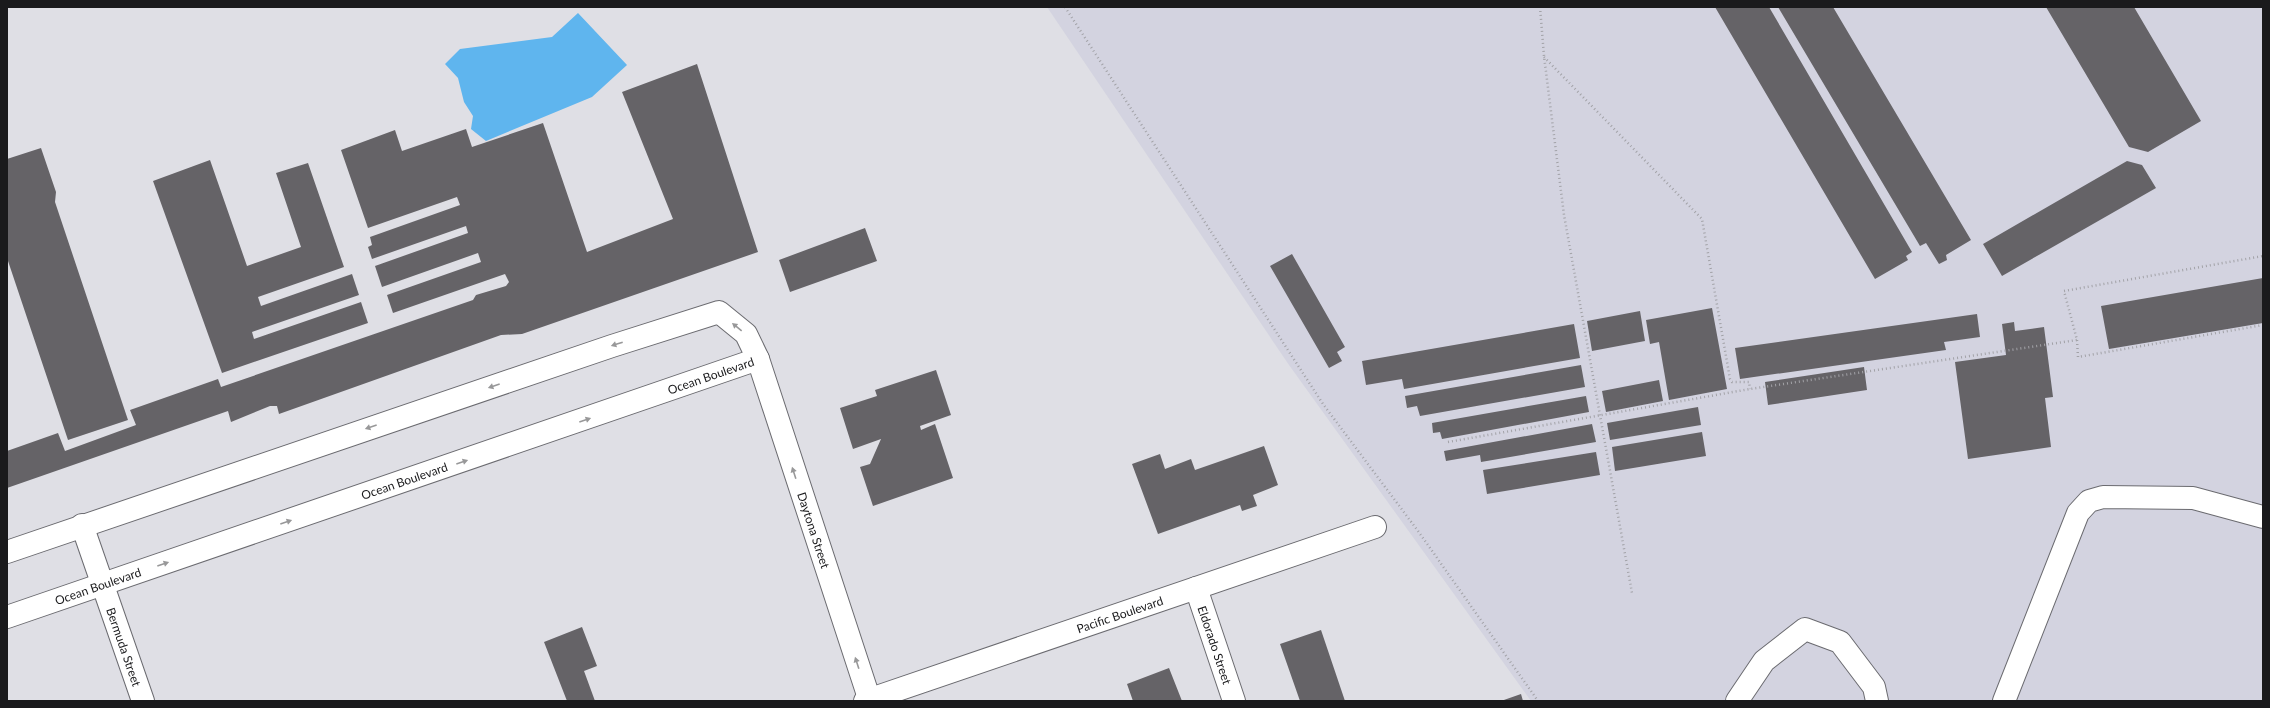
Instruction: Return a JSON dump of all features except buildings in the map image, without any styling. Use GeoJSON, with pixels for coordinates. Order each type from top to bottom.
{"type":"FeatureCollection","features":[{"type":"Feature","properties":{"kind":"street","name":"Ocean Boulevard"},"geometry":{"type":"LineString","coordinates":[[7,552],[82,525],[612,346],[719,312],[746,334],[758,359],[7,618]]}},
{"type":"Feature","properties":{"kind":"street","name":"Daytona Street"},"geometry":{"type":"LineString","coordinates":[[758,359],[868,700]]}},
{"type":"Feature","properties":{"kind":"street"},"geometry":{"type":"LineString","coordinates":[[2004,701],[2078,513],[2089,501],[2103,497],[2193,498],[2263,517]]}},
{"type":"Feature","properties":{"kind":"street","name":"Bermuda Street"},"geometry":{"type":"LineString","coordinates":[[82,525],[143,701]]}},
{"type":"Feature","properties":{"kind":"street","name":"Pacific Boulevard"},"geometry":{"type":"LineString","coordinates":[[868,700],[1375,527]]}},
{"type":"Feature","properties":{"kind":"street","name":"Eldorado Street"},"geometry":{"type":"LineString","coordinates":[[1196,588],[1234,701]]}},
{"type":"Feature","properties":{"kind":"street"},"geometry":{"type":"LineString","coordinates":[[1737,701],[1764,661],[1805,629],[1840,642],[1874,687],[1877,701]]}},
{"type":"Feature","properties":{"kind":"path"},"geometry":{"type":"LineString","coordinates":[[1065,7],[1323,404],[1418,531],[1538,701]]}},
{"type":"Feature","properties":{"kind":"path"},"geometry":{"type":"LineString","coordinates":[[1540,7],[1544,56],[1564,215],[1632,593]]}},
{"type":"Feature","properties":{"kind":"path"},"geometry":{"type":"LineString","coordinates":[[1544,56],[1702,220],[1730,379],[1732,382],[1749,382],[1750,389]]}},
{"type":"Feature","properties":{"kind":"path"},"geometry":{"type":"LineString","coordinates":[[2263,256],[2064,291],[2077,340],[2078,357],[2263,326]]}},
{"type":"Feature","properties":{"kind":"path"},"geometry":{"type":"LineString","coordinates":[[1448,442],[1750,389],[2077,340]]}},
{"type":"Feature","properties":{"kind":"shaded area"},"geometry":{"type":"Polygon","coordinates":[[[1047,7],[2263,7],[2263,701],[1531,701],[1289,365],[1047,7]]]}},
{"type":"Feature","properties":{"kind":"water"},"geometry":{"type":"Polygon","coordinates":[[[578,13],[627,65],[592,97],[486,141],[471,129],[473,116],[464,102],[458,78],[445,64],[460,49],[552,37],[578,13]]]}}]}
